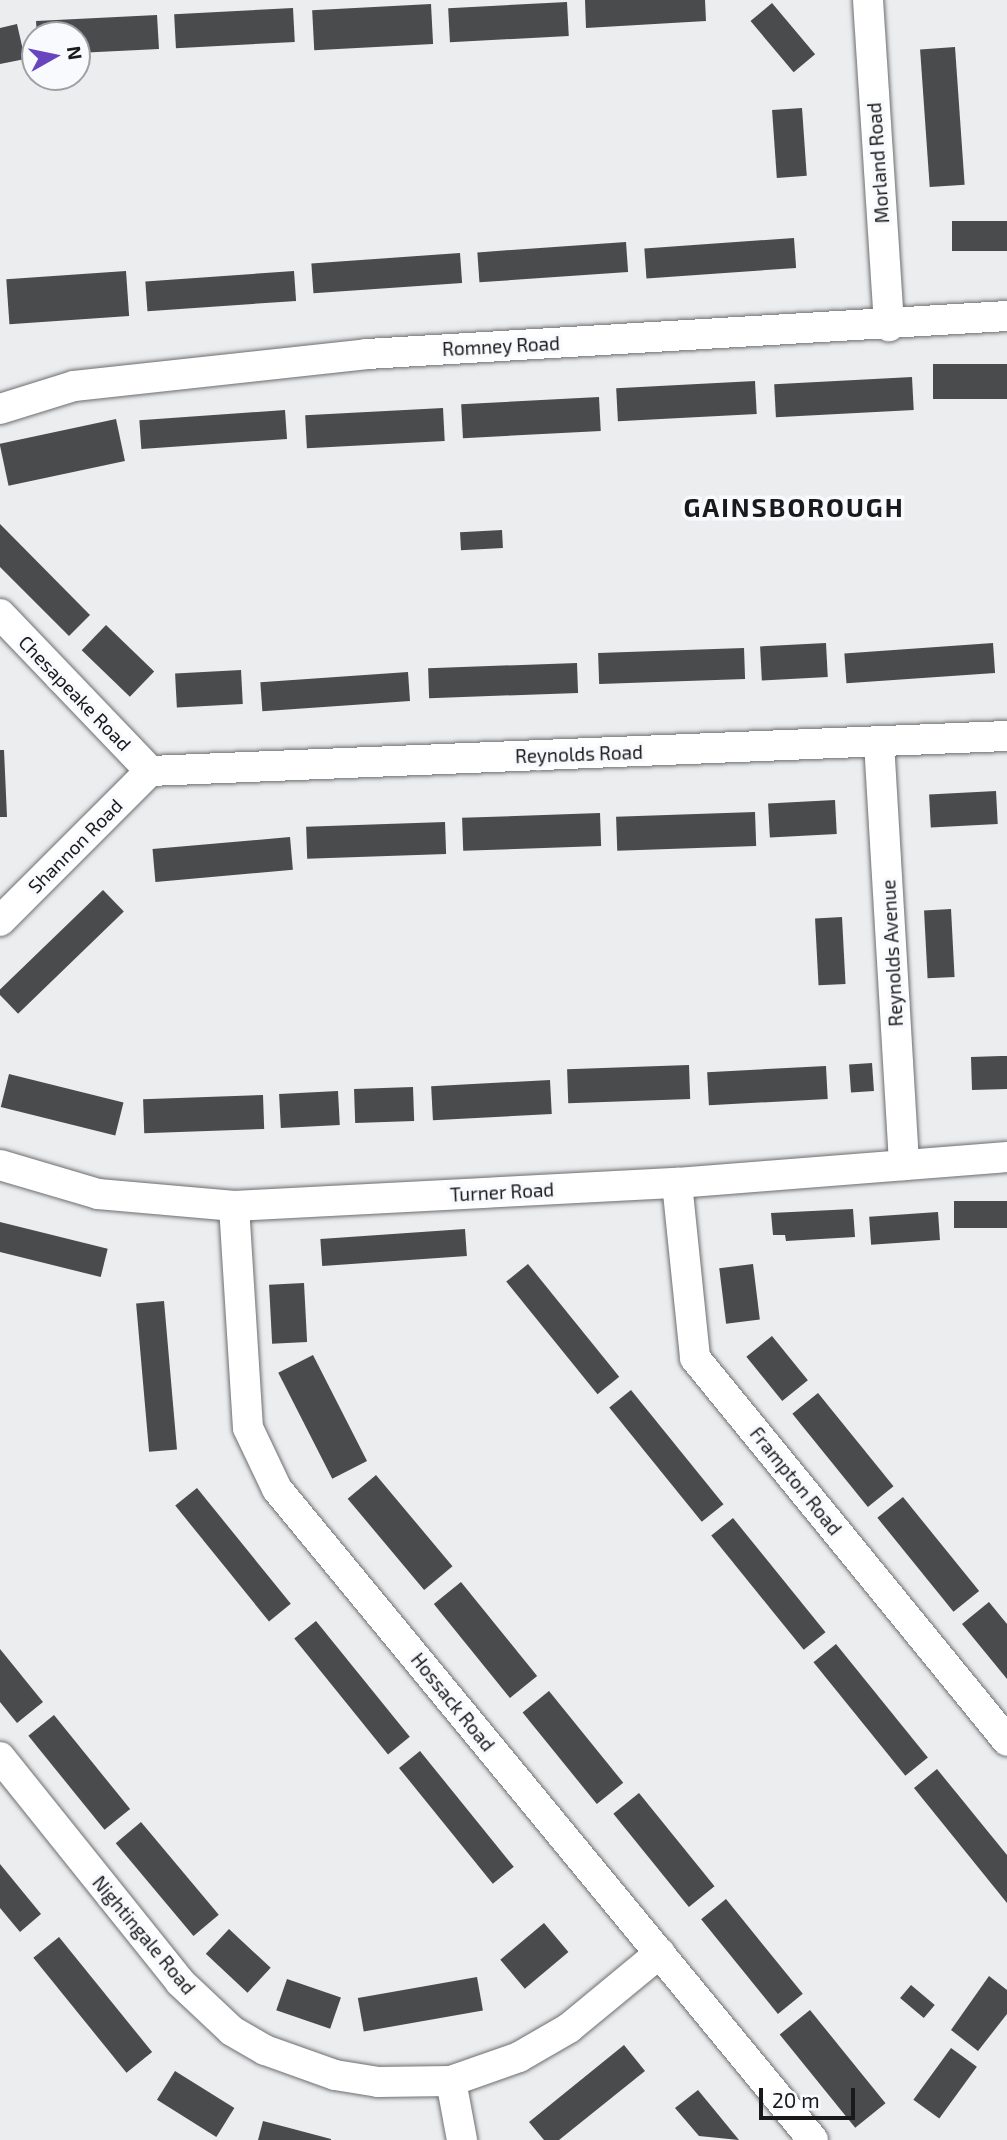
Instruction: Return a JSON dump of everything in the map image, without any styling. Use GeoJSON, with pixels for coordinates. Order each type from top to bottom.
{"type":"FeatureCollection","features":[{"type":"Feature","properties":{"kind":"street","name":"Morland Road"},"geometry":{"type":"LineString","coordinates":[[868,0],[889,326]]}},
{"type":"Feature","properties":{"kind":"street","name":"Romney Road"},"geometry":{"type":"LineString","coordinates":[[0,409],[74,386],[367,354],[889,326],[1007,316]]}},
{"type":"Feature","properties":{"kind":"street","name":"Chesapeake Road"},"geometry":{"type":"LineString","coordinates":[[0,614],[150,771]]}},
{"type":"Feature","properties":{"kind":"street","name":"Reynolds Road"},"geometry":{"type":"LineString","coordinates":[[150,771],[1007,736]]}},
{"type":"Feature","properties":{"kind":"street","name":"Reynolds Avenue"},"geometry":{"type":"LineString","coordinates":[[879,742],[904,1165]]}},
{"type":"Feature","properties":{"kind":"street","name":"Shannon Road"},"geometry":{"type":"LineString","coordinates":[[0,921],[150,771]]}},
{"type":"Feature","properties":{"kind":"street","name":"Turner Road"},"geometry":{"type":"LineString","coordinates":[[0,1165],[98,1194],[234,1206],[677,1183],[1007,1157]]}},
{"type":"Feature","properties":{"kind":"street","name":"Frampton Road"},"geometry":{"type":"LineString","coordinates":[[677,1183],[695,1358],[1007,1741]]}},
{"type":"Feature","properties":{"kind":"street","name":"Hossack Road"},"geometry":{"type":"LineString","coordinates":[[234,1206],[248,1428],[277,1489],[813,2140]]}},
{"type":"Feature","properties":{"kind":"street","name":"Nightingale Road"},"geometry":{"type":"LineString","coordinates":[[5,1774],[180,1982],[232,2031],[264,2050],[335,2075],[378,2082],[451,2081],[519,2057],[569,2028],[660,1953]]}},
{"type":"Feature","properties":{"kind":"street"},"geometry":{"type":"LineString","coordinates":[[451,2081],[462,2140]]}},
{"type":"Feature","properties":{"kind":"building"},"geometry":{"type":"Polygon","coordinates":[[[585,0],[705,0],[706,21],[586,28],[585,0]]]}},
{"type":"Feature","properties":{"kind":"building"},"geometry":{"type":"Polygon","coordinates":[[[567,2],[569,36],[450,42],[448,8],[567,2]]]}},
{"type":"Feature","properties":{"kind":"building"},"geometry":{"type":"Polygon","coordinates":[[[772,3],[815,54],[794,72],[751,21],[772,3]]]}},
{"type":"Feature","properties":{"kind":"building"},"geometry":{"type":"Polygon","coordinates":[[[431,4],[433,44],[314,50],[312,10],[431,4]]]}},
{"type":"Feature","properties":{"kind":"building"},"geometry":{"type":"Polygon","coordinates":[[[293,8],[295,42],[176,48],[174,14],[293,8]]]}},
{"type":"Feature","properties":{"kind":"building"},"geometry":{"type":"Polygon","coordinates":[[[157,15],[159,49],[91,52],[91,21],[36,21],[157,15]]]}},
{"type":"Feature","properties":{"kind":"building"},"geometry":{"type":"Polygon","coordinates":[[[17,24],[21,60],[0,64],[0,28],[17,24]]]}},
{"type":"Feature","properties":{"kind":"building"},"geometry":{"type":"Polygon","coordinates":[[[955,47],[965,185],[930,187],[920,49],[955,47]]]}},
{"type":"Feature","properties":{"kind":"building"},"geometry":{"type":"Polygon","coordinates":[[[802,108],[807,176],[777,178],[772,110],[802,108]]]}},
{"type":"Feature","properties":{"kind":"building"},"geometry":{"type":"Polygon","coordinates":[[[952,221],[1007,221],[1007,251],[952,251],[952,221]]]}},
{"type":"Feature","properties":{"kind":"building"},"geometry":{"type":"Polygon","coordinates":[[[794,238],[796,268],[646,278],[644,248],[794,238]]]}},
{"type":"Feature","properties":{"kind":"building"},"geometry":{"type":"Polygon","coordinates":[[[626,242],[628,272],[479,282],[477,252],[626,242]]]}},
{"type":"Feature","properties":{"kind":"building"},"geometry":{"type":"Polygon","coordinates":[[[460,253],[462,283],[313,293],[311,263],[460,253]]]}},
{"type":"Feature","properties":{"kind":"building"},"geometry":{"type":"Polygon","coordinates":[[[126,271],[129,316],[9,324],[6,279],[126,271]]]}},
{"type":"Feature","properties":{"kind":"building"},"geometry":{"type":"Polygon","coordinates":[[[294,271],[296,301],[147,311],[145,281],[294,271]]]}},
{"type":"Feature","properties":{"kind":"building"},"geometry":{"type":"Polygon","coordinates":[[[933,364],[1007,364],[1007,399],[933,399],[933,364]]]}},
{"type":"Feature","properties":{"kind":"building"},"geometry":{"type":"Polygon","coordinates":[[[912,377],[914,410],[776,417],[774,384],[912,377]]]}},
{"type":"Feature","properties":{"kind":"building"},"geometry":{"type":"Polygon","coordinates":[[[755,381],[757,414],[618,421],[616,388],[755,381]]]}},
{"type":"Feature","properties":{"kind":"building"},"geometry":{"type":"Polygon","coordinates":[[[599,397],[601,431],[463,438],[461,404],[599,397]]]}},
{"type":"Feature","properties":{"kind":"building"},"geometry":{"type":"Polygon","coordinates":[[[443,408],[445,441],[307,448],[305,415],[443,408]]]}},
{"type":"Feature","properties":{"kind":"building"},"geometry":{"type":"Polygon","coordinates":[[[285,410],[287,439],[141,449],[139,420],[285,410]]]}},
{"type":"Feature","properties":{"kind":"building"},"geometry":{"type":"Polygon","coordinates":[[[116,419],[125,461],[9,486],[0,444],[116,419]]]}},
{"type":"Feature","properties":{"kind":"building"},"geometry":{"type":"Polygon","coordinates":[[[0,524],[90,615],[69,636],[0,567],[0,524]]]}},
{"type":"Feature","properties":{"kind":"building"},"geometry":{"type":"Polygon","coordinates":[[[502,530],[503,548],[461,550],[460,532],[502,530]]]}},
{"type":"Feature","properties":{"kind":"building"},"geometry":{"type":"Polygon","coordinates":[[[106,625],[154,672],[130,697],[82,650],[106,625]]]}},
{"type":"Feature","properties":{"kind":"building"},"geometry":{"type":"Polygon","coordinates":[[[826,643],[828,677],[762,680],[760,646],[826,643]]]}},
{"type":"Feature","properties":{"kind":"building"},"geometry":{"type":"Polygon","coordinates":[[[993,643],[995,673],[846,683],[844,653],[993,643]]]}},
{"type":"Feature","properties":{"kind":"building"},"geometry":{"type":"Polygon","coordinates":[[[744,648],[745,679],[599,684],[598,653],[744,648]]]}},
{"type":"Feature","properties":{"kind":"building"},"geometry":{"type":"Polygon","coordinates":[[[577,663],[578,693],[429,698],[428,668],[577,663]]]}},
{"type":"Feature","properties":{"kind":"building"},"geometry":{"type":"Polygon","coordinates":[[[241,670],[243,704],[177,707],[175,673],[241,670]]]}},
{"type":"Feature","properties":{"kind":"building"},"geometry":{"type":"Polygon","coordinates":[[[408,672],[410,701],[262,711],[260,682],[408,672]]]}},
{"type":"Feature","properties":{"kind":"building"},"geometry":{"type":"Polygon","coordinates":[[[0,750],[4,750],[7,817],[0,817],[0,750]]]}},
{"type":"Feature","properties":{"kind":"building"},"geometry":{"type":"Polygon","coordinates":[[[996,791],[998,824],[931,827],[929,795],[996,791]]]}},
{"type":"Feature","properties":{"kind":"building"},"geometry":{"type":"Polygon","coordinates":[[[835,800],[837,834],[770,837],[768,804],[835,800]]]}},
{"type":"Feature","properties":{"kind":"building"},"geometry":{"type":"Polygon","coordinates":[[[755,812],[756,846],[617,851],[616,817],[755,812]]]}},
{"type":"Feature","properties":{"kind":"building"},"geometry":{"type":"Polygon","coordinates":[[[600,813],[601,846],[463,851],[462,818],[600,813]]]}},
{"type":"Feature","properties":{"kind":"building"},"geometry":{"type":"Polygon","coordinates":[[[445,822],[446,854],[307,859],[306,827],[445,822]]]}},
{"type":"Feature","properties":{"kind":"building"},"geometry":{"type":"Polygon","coordinates":[[[290,837],[293,870],[155,882],[153,849],[290,837]]]}},
{"type":"Feature","properties":{"kind":"building"},"geometry":{"type":"Polygon","coordinates":[[[103,890],[124,912],[18,1014],[0,995],[0,989],[103,890]]]}},
{"type":"Feature","properties":{"kind":"building"},"geometry":{"type":"Polygon","coordinates":[[[951,909],[955,977],[928,978],[924,910],[951,909]]]}},
{"type":"Feature","properties":{"kind":"building"},"geometry":{"type":"Polygon","coordinates":[[[842,917],[846,984],[819,985],[815,918],[842,917]]]}},
{"type":"Feature","properties":{"kind":"building"},"geometry":{"type":"Polygon","coordinates":[[[1007,1056],[1007,1089],[972,1090],[971,1057],[1007,1056]]]}},
{"type":"Feature","properties":{"kind":"building"},"geometry":{"type":"Polygon","coordinates":[[[872,1063],[874,1091],[851,1093],[849,1065],[872,1063]]]}},
{"type":"Feature","properties":{"kind":"building"},"geometry":{"type":"Polygon","coordinates":[[[689,1065],[690,1099],[568,1103],[567,1069],[689,1065]]]}},
{"type":"Feature","properties":{"kind":"building"},"geometry":{"type":"Polygon","coordinates":[[[826,1066],[828,1099],[709,1105],[707,1072],[826,1066]]]}},
{"type":"Feature","properties":{"kind":"building"},"geometry":{"type":"Polygon","coordinates":[[[9,1074],[123,1103],[115,1136],[1,1107],[9,1074]]]}},
{"type":"Feature","properties":{"kind":"building"},"geometry":{"type":"Polygon","coordinates":[[[550,1080],[552,1114],[433,1120],[431,1086],[550,1080]]]}},
{"type":"Feature","properties":{"kind":"building"},"geometry":{"type":"Polygon","coordinates":[[[413,1087],[414,1121],[355,1123],[354,1089],[413,1087]]]}},
{"type":"Feature","properties":{"kind":"building"},"geometry":{"type":"Polygon","coordinates":[[[338,1091],[340,1125],[281,1128],[279,1094],[338,1091]]]}},
{"type":"Feature","properties":{"kind":"building"},"geometry":{"type":"Polygon","coordinates":[[[263,1095],[264,1129],[144,1133],[143,1099],[263,1095]]]}},
{"type":"Feature","properties":{"kind":"building"},"geometry":{"type":"Polygon","coordinates":[[[954,1201],[1007,1201],[1007,1228],[954,1228],[954,1201]]]}},
{"type":"Feature","properties":{"kind":"building"},"geometry":{"type":"Polygon","coordinates":[[[853,1209],[855,1237],[786,1241],[785,1235],[773,1235],[771,1213],[853,1209]]]}},
{"type":"Feature","properties":{"kind":"building"},"geometry":{"type":"Polygon","coordinates":[[[938,1212],[940,1240],[871,1245],[869,1217],[938,1212]]]}},
{"type":"Feature","properties":{"kind":"building"},"geometry":{"type":"Polygon","coordinates":[[[0,1222],[108,1249],[101,1277],[0,1252],[0,1222]]]}},
{"type":"Feature","properties":{"kind":"building"},"geometry":{"type":"Polygon","coordinates":[[[465,1229],[467,1256],[322,1266],[320,1239],[465,1229]]]}},
{"type":"Feature","properties":{"kind":"building"},"geometry":{"type":"Polygon","coordinates":[[[528,1264],[619,1377],[597,1394],[506,1282],[528,1264]]]}},
{"type":"Feature","properties":{"kind":"building"},"geometry":{"type":"Polygon","coordinates":[[[753,1264],[760,1320],[726,1324],[719,1268],[753,1264]]]}},
{"type":"Feature","properties":{"kind":"building"},"geometry":{"type":"Polygon","coordinates":[[[304,1283],[307,1342],[272,1344],[269,1285],[304,1283]]]}},
{"type":"Feature","properties":{"kind":"building"},"geometry":{"type":"Polygon","coordinates":[[[164,1301],[177,1449],[149,1452],[136,1303],[164,1301]]]}},
{"type":"Feature","properties":{"kind":"building"},"geometry":{"type":"Polygon","coordinates":[[[772,1336],[808,1380],[782,1401],[746,1357],[772,1336]]]}},
{"type":"Feature","properties":{"kind":"building"},"geometry":{"type":"Polygon","coordinates":[[[313,1355],[367,1461],[332,1479],[278,1373],[313,1355]]]}},
{"type":"Feature","properties":{"kind":"building"},"geometry":{"type":"Polygon","coordinates":[[[631,1390],[724,1504],[702,1522],[609,1408],[631,1390]]]}},
{"type":"Feature","properties":{"kind":"building"},"geometry":{"type":"Polygon","coordinates":[[[818,1393],[894,1486],[868,1507],[792,1414],[818,1393]]]}},
{"type":"Feature","properties":{"kind":"building"},"geometry":{"type":"Polygon","coordinates":[[[376,1475],[452,1566],[424,1590],[348,1499],[376,1475]]]}},
{"type":"Feature","properties":{"kind":"building"},"geometry":{"type":"Polygon","coordinates":[[[197,1488],[291,1604],[269,1621],[175,1506],[197,1488]]]}},
{"type":"Feature","properties":{"kind":"building"},"geometry":{"type":"Polygon","coordinates":[[[903,1497],[979,1591],[954,1612],[877,1518],[903,1497]]]}},
{"type":"Feature","properties":{"kind":"building"},"geometry":{"type":"Polygon","coordinates":[[[733,1518],[826,1632],[804,1650],[711,1536],[733,1518]]]}},
{"type":"Feature","properties":{"kind":"building"},"geometry":{"type":"Polygon","coordinates":[[[461,1582],[537,1676],[510,1698],[434,1604],[461,1582]]]}},
{"type":"Feature","properties":{"kind":"building"},"geometry":{"type":"Polygon","coordinates":[[[989,1602],[1007,1624],[1007,1679],[962,1624],[989,1602]]]}},
{"type":"Feature","properties":{"kind":"building"},"geometry":{"type":"Polygon","coordinates":[[[316,1621],[410,1737],[388,1754],[294,1639],[316,1621]]]}},
{"type":"Feature","properties":{"kind":"building"},"geometry":{"type":"Polygon","coordinates":[[[836,1644],[928,1757],[905,1776],[813,1662],[836,1644]]]}},
{"type":"Feature","properties":{"kind":"building"},"geometry":{"type":"Polygon","coordinates":[[[0,1649],[43,1702],[17,1723],[0,1702],[0,1649]]]}},
{"type":"Feature","properties":{"kind":"building"},"geometry":{"type":"Polygon","coordinates":[[[549,1691],[623,1783],[597,1804],[523,1712],[549,1691]]]}},
{"type":"Feature","properties":{"kind":"building"},"geometry":{"type":"Polygon","coordinates":[[[54,1715],[130,1809],[105,1830],[28,1736],[54,1715]]]}},
{"type":"Feature","properties":{"kind":"building"},"geometry":{"type":"Polygon","coordinates":[[[420,1751],[514,1867],[493,1884],[399,1768],[420,1751]]]}},
{"type":"Feature","properties":{"kind":"building"},"geometry":{"type":"Polygon","coordinates":[[[937,1769],[1007,1855],[1007,1903],[914,1788],[937,1769]]]}},
{"type":"Feature","properties":{"kind":"building"},"geometry":{"type":"Polygon","coordinates":[[[639,1793],[715,1886],[689,1907],[613,1814],[639,1793]]]}},
{"type":"Feature","properties":{"kind":"building"},"geometry":{"type":"Polygon","coordinates":[[[141,1822],[219,1915],[193,1936],[116,1843],[141,1822]]]}},
{"type":"Feature","properties":{"kind":"building"},"geometry":{"type":"Polygon","coordinates":[[[0,1864],[41,1914],[20,1932],[0,1908],[0,1864]]]}},
{"type":"Feature","properties":{"kind":"building"},"geometry":{"type":"Polygon","coordinates":[[[726,1899],[803,1994],[778,2014],[701,1919],[726,1899]]]}},
{"type":"Feature","properties":{"kind":"building"},"geometry":{"type":"Polygon","coordinates":[[[544,1923],[568,1952],[525,1989],[500,1960],[544,1923]]]}},
{"type":"Feature","properties":{"kind":"building"},"geometry":{"type":"Polygon","coordinates":[[[229,1929],[271,1968],[247,1993],[206,1954],[229,1929]]]}},
{"type":"Feature","properties":{"kind":"building"},"geometry":{"type":"Polygon","coordinates":[[[59,1937],[152,2052],[126,2073],[33,1958],[59,1937]]]}},
{"type":"Feature","properties":{"kind":"building"},"geometry":{"type":"Polygon","coordinates":[[[989,1976],[1007,1990],[1007,2014],[978,2051],[951,2030],[989,1976]]]}},
{"type":"Feature","properties":{"kind":"building"},"geometry":{"type":"Polygon","coordinates":[[[477,1977],[483,2010],[364,2031],[358,1998],[477,1977]]]}},
{"type":"Feature","properties":{"kind":"building"},"geometry":{"type":"Polygon","coordinates":[[[287,1979],[341,1998],[330,2029],[276,2010],[287,1979]]]}},
{"type":"Feature","properties":{"kind":"building"},"geometry":{"type":"Polygon","coordinates":[[[911,1985],[935,2005],[924,2018],[900,1998],[911,1985]]]}},
{"type":"Feature","properties":{"kind":"building"},"geometry":{"type":"Polygon","coordinates":[[[810,2010],[886,2103],[855,2128],[780,2035],[810,2010]]]}},
{"type":"Feature","properties":{"kind":"building"},"geometry":{"type":"Polygon","coordinates":[[[624,2045],[645,2071],[559,2140],[544,2140],[529,2122],[624,2045]]]}},
{"type":"Feature","properties":{"kind":"building"},"geometry":{"type":"Polygon","coordinates":[[[951,2048],[977,2067],[939,2119],[913,2100],[951,2048]]]}},
{"type":"Feature","properties":{"kind":"building"},"geometry":{"type":"Polygon","coordinates":[[[175,2071],[234,2108],[216,2137],[157,2100],[175,2071]]]}},
{"type":"Feature","properties":{"kind":"building"},"geometry":{"type":"Polygon","coordinates":[[[698,2090],[739,2140],[699,2136],[675,2108],[698,2090]]]}},
{"type":"Feature","properties":{"kind":"building"},"geometry":{"type":"Polygon","coordinates":[[[263,2121],[331,2139],[331,2140],[258,2140],[263,2121]]]}},
{"type":"Feature","properties":{"kind":"district","name":"GAINSBOROUGH"},"geometry":{"type":"Point","coordinates":[794,507]}}]}
